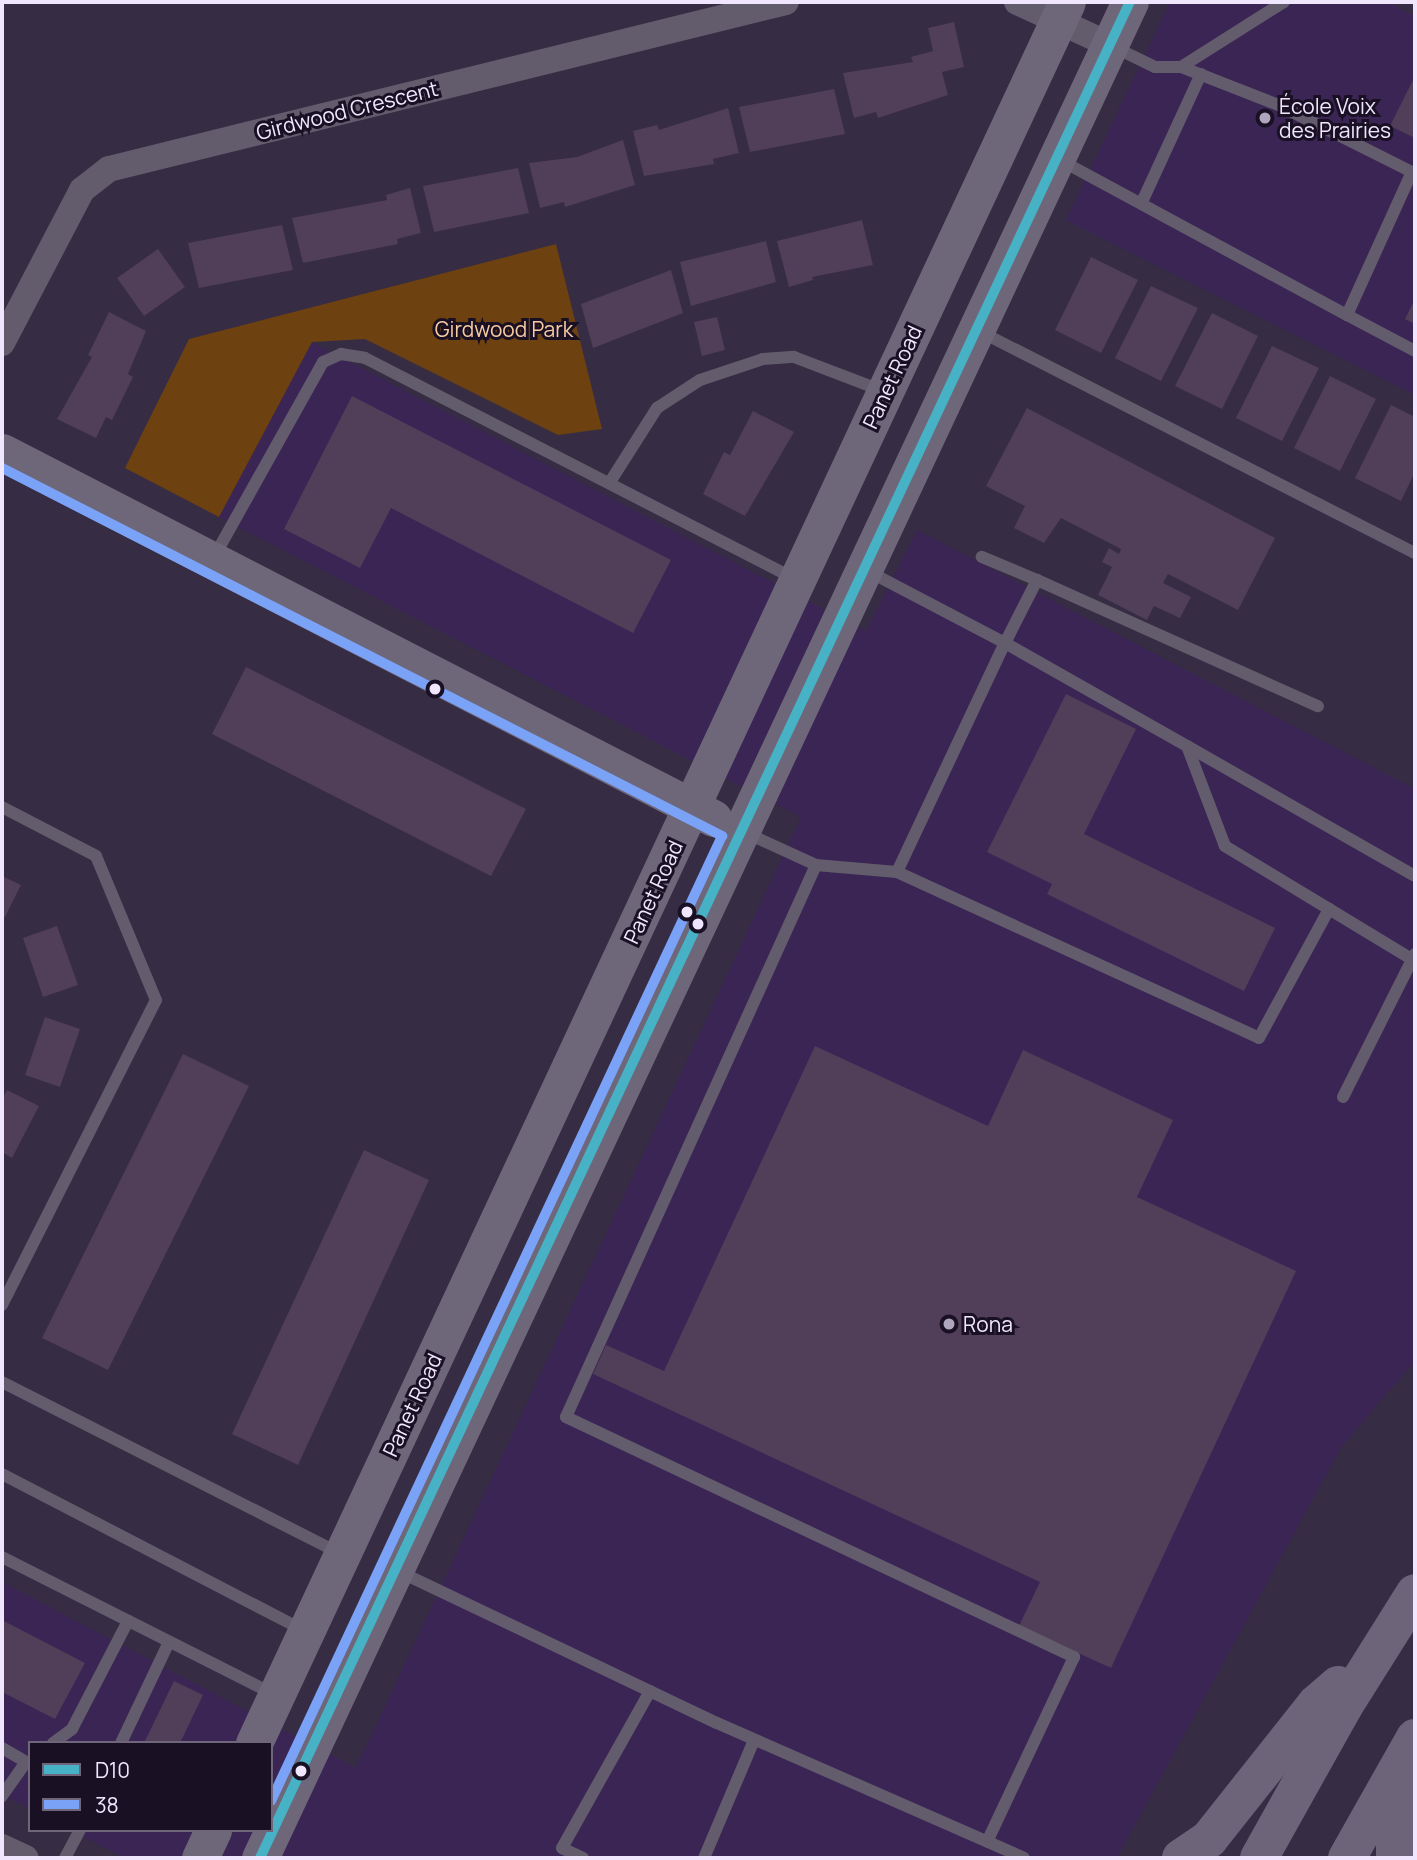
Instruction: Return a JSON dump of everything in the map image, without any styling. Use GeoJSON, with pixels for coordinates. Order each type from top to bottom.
{"type":"FeatureCollection","features":[{"type":"Feature","properties":{"kind":"main road"},"geometry":{"type":"LineString","coordinates":[[1259,1858],[1415,1592]]}},
{"type":"Feature","properties":{"kind":"main road"},"geometry":{"type":"LineString","coordinates":[[1181,1858],[1209,1839],[1316,1704],[1384,1644]]}},
{"type":"Feature","properties":{"kind":"main road"},"geometry":{"type":"LineString","coordinates":[[1347,1858],[1415,1738]]}},
{"type":"Feature","properties":{"kind":"main road"},"geometry":{"type":"LineString","coordinates":[[1395,1858],[1398,1800],[1415,1744]]}},
{"type":"Feature","properties":{"kind":"street","name":"Girdwood Crescent"},"geometry":{"type":"LineString","coordinates":[[2,343],[82,190],[109,169],[786,2]]}},
{"type":"Feature","properties":{"kind":"street"},"geometry":{"type":"LineString","coordinates":[[1017,2],[1063,12],[1110,45]]}},
{"type":"Feature","properties":{"kind":"street"},"geometry":{"type":"LineString","coordinates":[[273,1830],[862,568],[978,330],[1130,2]]}},
{"type":"Feature","properties":{"kind":"street","name":"Panet Road"},"geometry":{"type":"LineString","coordinates":[[255,1741],[1063,12]]}},
{"type":"Feature","properties":{"kind":"street"},"geometry":{"type":"LineString","coordinates":[[2,452],[740,831]]}},
{"type":"Feature","properties":{"kind":"street"},"geometry":{"type":"LineString","coordinates":[[200,1858],[212,1832]]}},
{"type":"Feature","properties":{"kind":"street"},"geometry":{"type":"LineString","coordinates":[[260,1858],[272,1832]]}},
{"type":"Feature","properties":{"kind":"street"},"geometry":{"type":"LineString","coordinates":[[2,1847],[26,1858]]}},
{"type":"Feature","properties":{"kind":"lane"},"geometry":{"type":"LineString","coordinates":[[1181,67],[1283,2]]}},
{"type":"Feature","properties":{"kind":"lane"},"geometry":{"type":"LineString","coordinates":[[1110,45],[1155,67],[1181,67],[1276,104],[1412,172],[1347,315]]}},
{"type":"Feature","properties":{"kind":"lane"},"geometry":{"type":"LineString","coordinates":[[1142,202],[1201,74]]}},
{"type":"Feature","properties":{"kind":"lane"},"geometry":{"type":"LineString","coordinates":[[1057,158],[1142,202],[1204,241],[1415,351]]}},
{"type":"Feature","properties":{"kind":"lane"},"geometry":{"type":"LineString","coordinates":[[978,330],[1415,553]]}},
{"type":"Feature","properties":{"kind":"lane"},"geometry":{"type":"LineString","coordinates":[[212,560],[323,362],[341,354],[365,358],[797,580]]}},
{"type":"Feature","properties":{"kind":"lane"},"geometry":{"type":"LineString","coordinates":[[610,482],[657,408],[700,380],[763,359],[794,357],[885,392]]}},
{"type":"Feature","properties":{"kind":"lane"},"geometry":{"type":"LineString","coordinates":[[982,557],[1318,706]]}},
{"type":"Feature","properties":{"kind":"lane"},"geometry":{"type":"LineString","coordinates":[[862,568],[1005,643],[1415,876]]}},
{"type":"Feature","properties":{"kind":"lane"},"geometry":{"type":"LineString","coordinates":[[897,872],[1037,580]]}},
{"type":"Feature","properties":{"kind":"lane"},"geometry":{"type":"LineString","coordinates":[[1187,746],[1225,846],[1414,958],[1343,1097]]}},
{"type":"Feature","properties":{"kind":"lane"},"geometry":{"type":"LineString","coordinates":[[2,807],[96,856],[156,1000],[2,1305]]}},
{"type":"Feature","properties":{"kind":"lane"},"geometry":{"type":"LineString","coordinates":[[740,831],[816,865],[897,872],[1259,1038],[1329,909]]}},
{"type":"Feature","properties":{"kind":"lane"},"geometry":{"type":"LineString","coordinates":[[816,865],[566,1417],[1074,1657],[987,1842]]}},
{"type":"Feature","properties":{"kind":"lane"},"geometry":{"type":"LineString","coordinates":[[2,1382],[342,1555]]}},
{"type":"Feature","properties":{"kind":"lane"},"geometry":{"type":"LineString","coordinates":[[2,1474],[306,1632]]}},
{"type":"Feature","properties":{"kind":"lane"},"geometry":{"type":"LineString","coordinates":[[2,1557],[276,1696]]}},
{"type":"Feature","properties":{"kind":"lane"},"geometry":{"type":"LineString","coordinates":[[394,1570],[754,1740],[1024,1858]]}},
{"type":"Feature","properties":{"kind":"lane"},"geometry":{"type":"LineString","coordinates":[[56,1741],[72,1729],[128,1621]]}},
{"type":"Feature","properties":{"kind":"lane"},"geometry":{"type":"LineString","coordinates":[[122,1741],[169,1642]]}},
{"type":"Feature","properties":{"kind":"lane"},"geometry":{"type":"LineString","coordinates":[[583,1858],[562,1848],[650,1691]]}},
{"type":"Feature","properties":{"kind":"lane"},"geometry":{"type":"LineString","coordinates":[[704,1858],[754,1740]]}},
{"type":"Feature","properties":{"kind":"lane"},"geometry":{"type":"LineString","coordinates":[[2,1748],[28,1761],[2,1797]]}},
{"type":"Feature","properties":{"kind":"lane"},"geometry":{"type":"LineString","coordinates":[[65,1858],[79,1832]]}},
{"type":"Feature","properties":{"kind":"shaded area","name":"École Voix des Prairies"},"geometry":{"type":"Polygon","coordinates":[[[1170,2],[1387,2],[1415,16],[1415,395],[1066,220],[1170,2]]]}},
{"type":"Feature","properties":{"kind":"shaded area"},"geometry":{"type":"Polygon","coordinates":[[[311,342],[866,631],[917,530],[1415,789],[1415,1361],[1342,1446],[1117,1858],[125,1858],[74,1832],[273,1832],[273,1741],[28,1741],[28,1808],[2,1795],[2,1582],[356,1768],[801,817],[219,517],[311,342]]]}},
{"type":"Feature","properties":{"kind":"green space","name":"Girdwood Park"},"geometry":{"type":"Polygon","coordinates":[[[556,244],[602,429],[558,435],[365,339],[312,342],[219,517],[125,468],[189,339],[556,244]]]}},
{"type":"Feature","properties":{"kind":"building"},"geometry":{"type":"Polygon","coordinates":[[[954,22],[964,67],[942,72],[948,95],[878,118],[876,112],[854,118],[843,73],[913,62],[911,57],[933,51],[928,28],[954,22]]]}},
{"type":"Feature","properties":{"kind":"building"},"geometry":{"type":"Polygon","coordinates":[[[1415,76],[1415,138],[1390,126],[1415,76]]]}},
{"type":"Feature","properties":{"kind":"building"},"geometry":{"type":"Polygon","coordinates":[[[834,89],[845,134],[750,152],[739,107],[834,89]]]}},
{"type":"Feature","properties":{"kind":"building"},"geometry":{"type":"Polygon","coordinates":[[[728,108],[739,153],[713,159],[714,164],[644,176],[633,131],[657,125],[659,130],[728,108]]]}},
{"type":"Feature","properties":{"kind":"building"},"geometry":{"type":"Polygon","coordinates":[[[623,140],[635,185],[565,207],[564,202],[540,208],[529,163],[577,157],[623,140]]]}},
{"type":"Feature","properties":{"kind":"building"},"geometry":{"type":"Polygon","coordinates":[[[518,168],[529,213],[434,232],[423,186],[518,168]]]}},
{"type":"Feature","properties":{"kind":"building"},"geometry":{"type":"Polygon","coordinates":[[[410,188],[421,233],[397,239],[398,244],[303,263],[292,218],[387,200],[386,195],[410,188]]]}},
{"type":"Feature","properties":{"kind":"building"},"geometry":{"type":"Polygon","coordinates":[[[862,220],[873,265],[812,277],[813,280],[789,287],[777,241],[862,220]]]}},
{"type":"Feature","properties":{"kind":"building"},"geometry":{"type":"Polygon","coordinates":[[[282,225],[293,270],[199,288],[188,243],[282,225]]]}},
{"type":"Feature","properties":{"kind":"building"},"geometry":{"type":"Polygon","coordinates":[[[766,241],[776,282],[691,306],[680,262],[766,241]]]}},
{"type":"Feature","properties":{"kind":"building"},"geometry":{"type":"Polygon","coordinates":[[[158,249],[185,287],[144,316],[117,278],[158,249]]]}},
{"type":"Feature","properties":{"kind":"building"},"geometry":{"type":"Polygon","coordinates":[[[1091,257],[1138,280],[1101,353],[1055,330],[1091,257]]]}},
{"type":"Feature","properties":{"kind":"building"},"geometry":{"type":"Polygon","coordinates":[[[671,270],[683,313],[593,348],[581,304],[671,270]]]}},
{"type":"Feature","properties":{"kind":"building"},"geometry":{"type":"Polygon","coordinates":[[[1151,286],[1198,308],[1161,381],[1115,358],[1151,286]]]}},
{"type":"Feature","properties":{"kind":"building"},"geometry":{"type":"Polygon","coordinates":[[[1415,299],[1415,324],[1405,319],[1415,299]]]}},
{"type":"Feature","properties":{"kind":"building"},"geometry":{"type":"Polygon","coordinates":[[[109,312],[146,331],[128,374],[133,377],[112,420],[106,417],[96,438],[57,419],[92,357],[88,355],[109,312]]]}},
{"type":"Feature","properties":{"kind":"building"},"geometry":{"type":"Polygon","coordinates":[[[1212,313],[1258,336],[1222,409],[1175,386],[1212,313]]]}},
{"type":"Feature","properties":{"kind":"building"},"geometry":{"type":"Polygon","coordinates":[[[717,317],[725,350],[702,356],[694,322],[717,317]]]}},
{"type":"Feature","properties":{"kind":"building"},"geometry":{"type":"Polygon","coordinates":[[[1272,346],[1319,368],[1282,441],[1236,418],[1272,346]]]}},
{"type":"Feature","properties":{"kind":"building"},"geometry":{"type":"Polygon","coordinates":[[[1330,376],[1376,399],[1340,471],[1294,448],[1330,376]]]}},
{"type":"Feature","properties":{"kind":"building"},"geometry":{"type":"Polygon","coordinates":[[[352,396],[671,560],[633,633],[391,508],[360,568],[284,529],[352,396]]]}},
{"type":"Feature","properties":{"kind":"building"},"geometry":{"type":"Polygon","coordinates":[[[1391,405],[1415,417],[1415,472],[1401,501],[1355,478],[1391,405]]]}},
{"type":"Feature","properties":{"kind":"building"},"geometry":{"type":"Polygon","coordinates":[[[1027,408],[1275,538],[1238,610],[1168,574],[1163,583],[1191,597],[1180,618],[1154,606],[1147,620],[1098,595],[1112,567],[1102,562],[1109,548],[1119,554],[1121,549],[1061,518],[1044,543],[1014,528],[1025,506],[986,486],[1027,408]]]}},
{"type":"Feature","properties":{"kind":"building"},"geometry":{"type":"Polygon","coordinates":[[[753,411],[794,432],[745,516],[703,494],[724,452],[730,455],[753,411]]]}},
{"type":"Feature","properties":{"kind":"building"},"geometry":{"type":"Polygon","coordinates":[[[246,667],[526,809],[491,876],[212,734],[246,667]]]}},
{"type":"Feature","properties":{"kind":"building"},"geometry":{"type":"Polygon","coordinates":[[[1066,694],[1136,729],[1084,834],[1275,928],[1244,991],[1047,894],[1052,884],[987,852],[1066,694]]]}},
{"type":"Feature","properties":{"kind":"building"},"geometry":{"type":"Polygon","coordinates":[[[2,876],[21,885],[5,917],[2,916],[2,876]]]}},
{"type":"Feature","properties":{"kind":"building"},"geometry":{"type":"Polygon","coordinates":[[[57,926],[78,985],[43,997],[23,938],[57,926]]]}},
{"type":"Feature","properties":{"kind":"building"},"geometry":{"type":"Polygon","coordinates":[[[45,1017],[80,1029],[60,1087],[25,1075],[45,1017]]]}},
{"type":"Feature","properties":{"kind":"building"},"geometry":{"type":"Polygon","coordinates":[[[815,1046],[988,1126],[1023,1050],[1173,1120],[1137,1197],[1296,1271],[1111,1668],[1019,1626],[1040,1582],[593,1374],[606,1345],[664,1371],[815,1046]]]}},
{"type":"Feature","properties":{"kind":"building"},"geometry":{"type":"Polygon","coordinates":[[[183,1054],[249,1086],[108,1370],[42,1338],[183,1054]]]}},
{"type":"Feature","properties":{"kind":"building"},"geometry":{"type":"Polygon","coordinates":[[[7,1090],[39,1106],[12,1158],[2,1152],[2,1099],[7,1090]]]}},
{"type":"Feature","properties":{"kind":"building"},"geometry":{"type":"Polygon","coordinates":[[[364,1150],[429,1180],[298,1465],[232,1434],[364,1150]]]}},
{"type":"Feature","properties":{"kind":"building"},"geometry":{"type":"Polygon","coordinates":[[[2,1620],[85,1663],[55,1719],[2,1692],[2,1620]]]}},
{"type":"Feature","properties":{"kind":"building"},"geometry":{"type":"Polygon","coordinates":[[[174,1681],[203,1695],[181,1741],[145,1741],[174,1681]]]}},
{"type":"Feature","properties":{"kind":"transit line","name":"D10"},"geometry":{"type":"LineString","coordinates":[[273,1830],[1130,2]]}},
{"type":"Feature","properties":{"kind":"transit line","name":"38"},"geometry":{"type":"LineString","coordinates":[[2,468],[722,836],[273,1797]]}},
{"type":"Feature","properties":{"kind":"transit line","name":"D10"},"geometry":{"type":"LineString","coordinates":[[260,1858],[272,1832]]}},
{"type":"Feature","properties":{"kind":"place","name":"École Voix des Prairies"},"geometry":{"type":"Point","coordinates":[1265,118]}},
{"type":"Feature","properties":{"kind":"place","name":"Rona"},"geometry":{"type":"Point","coordinates":[949,1324]}}]}
